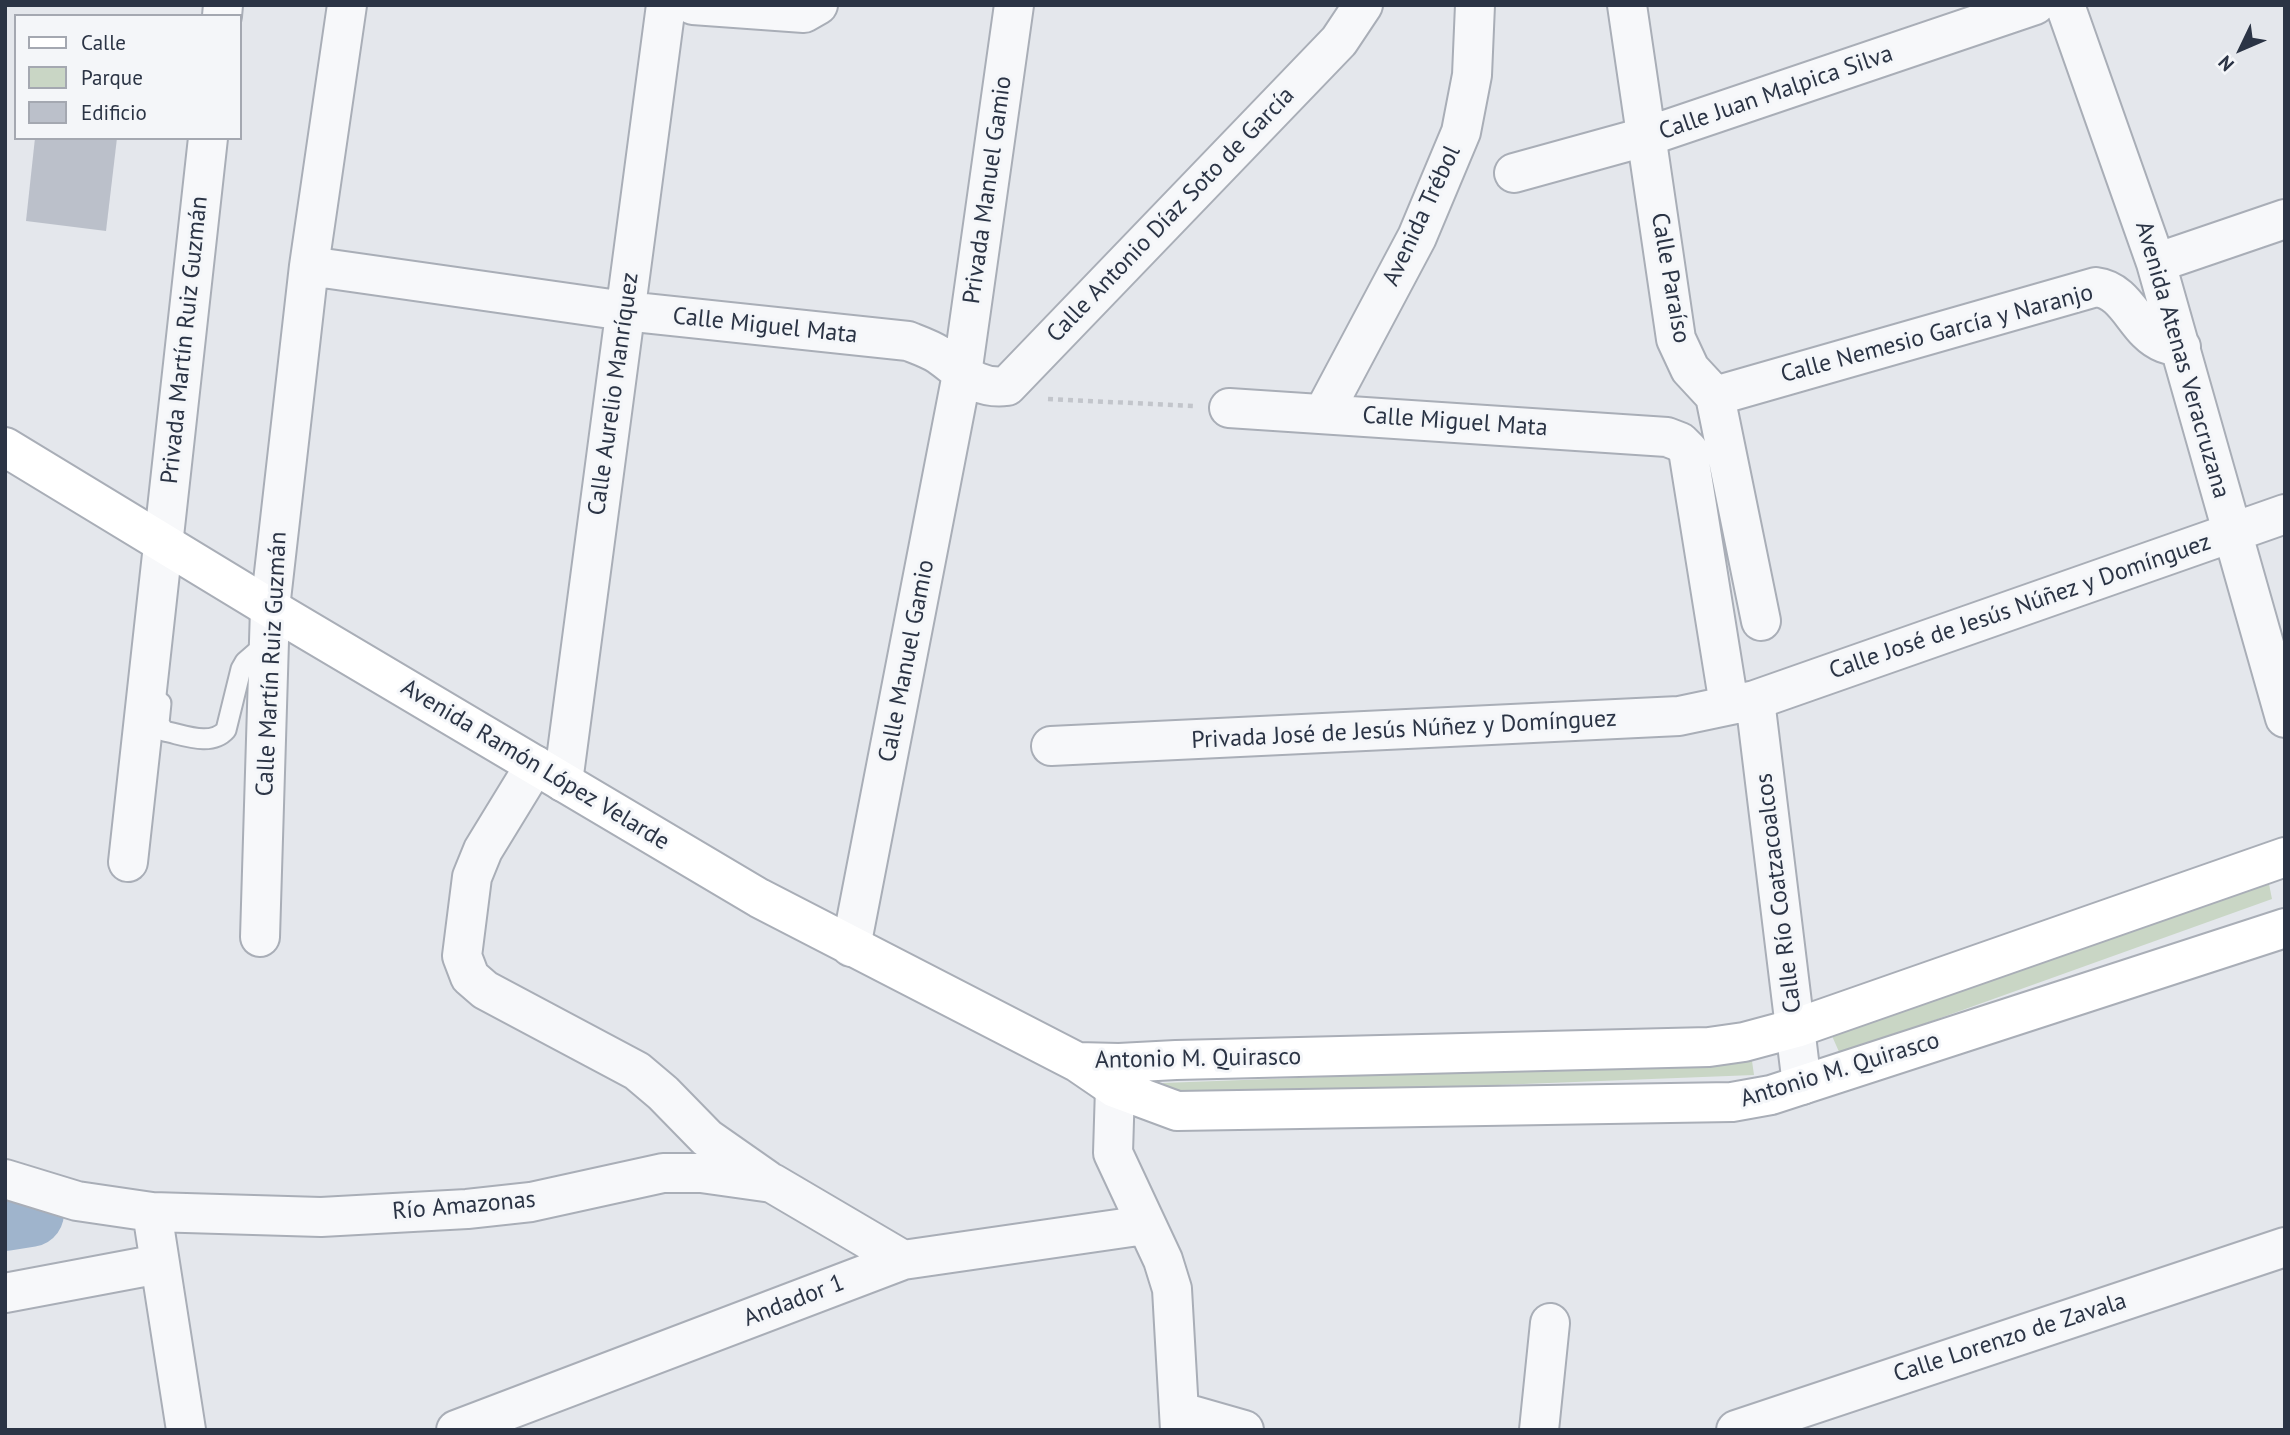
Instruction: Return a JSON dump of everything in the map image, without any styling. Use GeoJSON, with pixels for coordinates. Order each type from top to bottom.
{"type":"FeatureCollection","features":[{"type":"Feature","properties":{"kind":"main road","name":"Avenida Ramón López Velarde"},"geometry":{"type":"LineString","coordinates":[[5,447],[163,541],[270,625],[549,773],[759,898],[1077,1062]]}},
{"type":"Feature","properties":{"kind":"main road","name":"Antonio M. Quirasco"},"geometry":{"type":"LineString","coordinates":[[1117,1076],[1176,1060],[1709,1046],[1744,1042],[1796,1028],[2285,857]]}},
{"type":"Feature","properties":{"kind":"main road","name":"Antonio M. Quirasco"},"geometry":{"type":"LineString","coordinates":[[1077,1062],[1117,1076],[1177,1111],[1732,1102],[1771,1096],[2285,928]]}},
{"type":"Feature","properties":{"kind":"street"},"geometry":{"type":"LineString","coordinates":[[309,266],[347,5]]}},
{"type":"Feature","properties":{"kind":"street","name":"Calle Aurelio Manríquez"},"geometry":{"type":"LineString","coordinates":[[549,773],[625,311],[666,5]]}},
{"type":"Feature","properties":{"kind":"street"},"geometry":{"type":"LineString","coordinates":[[692,5],[804,13],[818,5]]}},
{"type":"Feature","properties":{"kind":"street","name":"Privada Manuel Gamio"},"geometry":{"type":"LineString","coordinates":[[962,374],[1014,5]]}},
{"type":"Feature","properties":{"kind":"street","name":"Calle Antonio Díaz Soto de García"},"geometry":{"type":"LineString","coordinates":[[1007,386],[1339,41],[1363,5]]}},
{"type":"Feature","properties":{"kind":"street","name":"Avenida Trébol"},"geometry":{"type":"LineString","coordinates":[[1324,412],[1417,237],[1461,132],[1472,75],[1475,5]]}},
{"type":"Feature","properties":{"kind":"street","name":"Calle Paraíso"},"geometry":{"type":"LineString","coordinates":[[1627,5],[1676,339],[1690,369],[1715,396]]}},
{"type":"Feature","properties":{"kind":"street","name":"Calle Juan Malpica Silva"},"geometry":{"type":"LineString","coordinates":[[1514,173],[1648,136],[2035,5]]}},
{"type":"Feature","properties":{"kind":"street","name":"Avenida Atenas Veracruzana"},"geometry":{"type":"LineString","coordinates":[[2065,5],[2156,263],[2285,718]]}},
{"type":"Feature","properties":{"kind":"street","name":"Privada Martín Ruiz Guzmán"},"geometry":{"type":"LineString","coordinates":[[163,541],[208,140]]}},
{"type":"Feature","properties":{"kind":"street"},"geometry":{"type":"LineString","coordinates":[[2156,263],[2285,219]]}},
{"type":"Feature","properties":{"kind":"street","name":"Calle Miguel Mata"},"geometry":{"type":"LineString","coordinates":[[309,266],[625,311],[908,341],[937,354],[962,374]]}},
{"type":"Feature","properties":{"kind":"street","name":"Calle Martín Ruiz Guzmán"},"geometry":{"type":"LineString","coordinates":[[260,937],[270,625],[309,266]]}},
{"type":"Feature","properties":{"kind":"street","name":"Calle Nemesio García y Naranjo"},"geometry":{"type":"LineString","coordinates":[[1715,396],[2096,287],[2108,289],[2117,295],[2151,335],[2163,343],[2181,347]]}},
{"type":"Feature","properties":{"kind":"street"},"geometry":{"type":"LineString","coordinates":[[962,374],[992,388],[1007,386]]}},
{"type":"Feature","properties":{"kind":"street","name":"Calle Manuel Gamio"},"geometry":{"type":"LineString","coordinates":[[851,947],[962,374]]}},
{"type":"Feature","properties":{"kind":"street"},"geometry":{"type":"LineString","coordinates":[[1715,396],[1761,621]]}},
{"type":"Feature","properties":{"kind":"street","name":"Calle Miguel Mata"},"geometry":{"type":"LineString","coordinates":[[1229,408],[1324,412],[1667,437],[1680,442]]}},
{"type":"Feature","properties":{"kind":"street","name":"Calle Río Coatzacoalcos"},"geometry":{"type":"LineString","coordinates":[[1680,442],[1688,450],[1712,596],[1742,703],[1796,1028],[1802,1085]]}},
{"type":"Feature","properties":{"kind":"street","name":"Calle José de Jesús Núñez y Domínguez"},"geometry":{"type":"LineString","coordinates":[[1742,703],[2285,514]]}},
{"type":"Feature","properties":{"kind":"street"},"geometry":{"type":"LineString","coordinates":[[128,862],[163,541]]}},
{"type":"Feature","properties":{"kind":"street"},"geometry":{"type":"LineString","coordinates":[[1712,596],[1750,566]]}},
{"type":"Feature","properties":{"kind":"street","name":"Privada José de Jesús Núñez y Domínguez"},"geometry":{"type":"LineString","coordinates":[[1051,747],[1620,720],[1679,716],[1742,703]]}},
{"type":"Feature","properties":{"kind":"street"},"geometry":{"type":"LineString","coordinates":[[549,773],[483,850],[472,877],[462,956],[470,977],[485,990],[637,1071],[707,1138],[772,1183]]}},
{"type":"Feature","properties":{"kind":"street"},"geometry":{"type":"LineString","coordinates":[[1117,1076],[1113,1153],[1163,1260],[1172,1289],[1181,1421],[1244,1430]]}},
{"type":"Feature","properties":{"kind":"street","name":"Río Amazonas"},"geometry":{"type":"LineString","coordinates":[[5,1179],[76,1201],[152,1212],[321,1217],[467,1209],[531,1202],[663,1173],[701,1173],[772,1183],[903,1260]]}},
{"type":"Feature","properties":{"kind":"street"},"geometry":{"type":"LineString","coordinates":[[152,1212],[186,1430]]}},
{"type":"Feature","properties":{"kind":"street","name":"Andador 1"},"geometry":{"type":"LineString","coordinates":[[456,1430],[903,1260],[1145,1225]]}},
{"type":"Feature","properties":{"kind":"street","name":"Calle Lorenzo de Zavala"},"geometry":{"type":"LineString","coordinates":[[1736,1430],[2285,1247]]}},
{"type":"Feature","properties":{"kind":"street"},"geometry":{"type":"LineString","coordinates":[[5,1293],[159,1264]]}},
{"type":"Feature","properties":{"kind":"street"},"geometry":{"type":"LineString","coordinates":[[1539,1430],[1550,1323]]}},
{"type":"Feature","properties":{"kind":"lane"},"geometry":{"type":"LineString","coordinates":[[154,620],[168,639],[159,723],[164,731],[210,740],[219,737],[226,730],[241,669],[270,625]]}},
{"type":"Feature","properties":{"kind":"path"},"geometry":{"type":"LineString","coordinates":[[1007,386],[1033,398],[1229,408]]}},
{"type":"Feature","properties":{"kind":"green space"},"geometry":{"type":"Polygon","coordinates":[[[2268,879],[2272,899],[1840,1054],[1832,1036],[2268,879]]]}},
{"type":"Feature","properties":{"kind":"green space"},"geometry":{"type":"Polygon","coordinates":[[[1752,1061],[1754,1075],[1165,1098],[1163,1083],[1752,1061]]]}},
{"type":"Feature","properties":{"kind":"building"},"geometry":{"type":"Polygon","coordinates":[[[35,140],[117,140],[106,231],[26,221],[35,140]]]}},
{"type":"Feature","properties":{"kind":"waterway"},"geometry":{"type":"LineString","coordinates":[[5,1217],[30,1213]]}}]}
